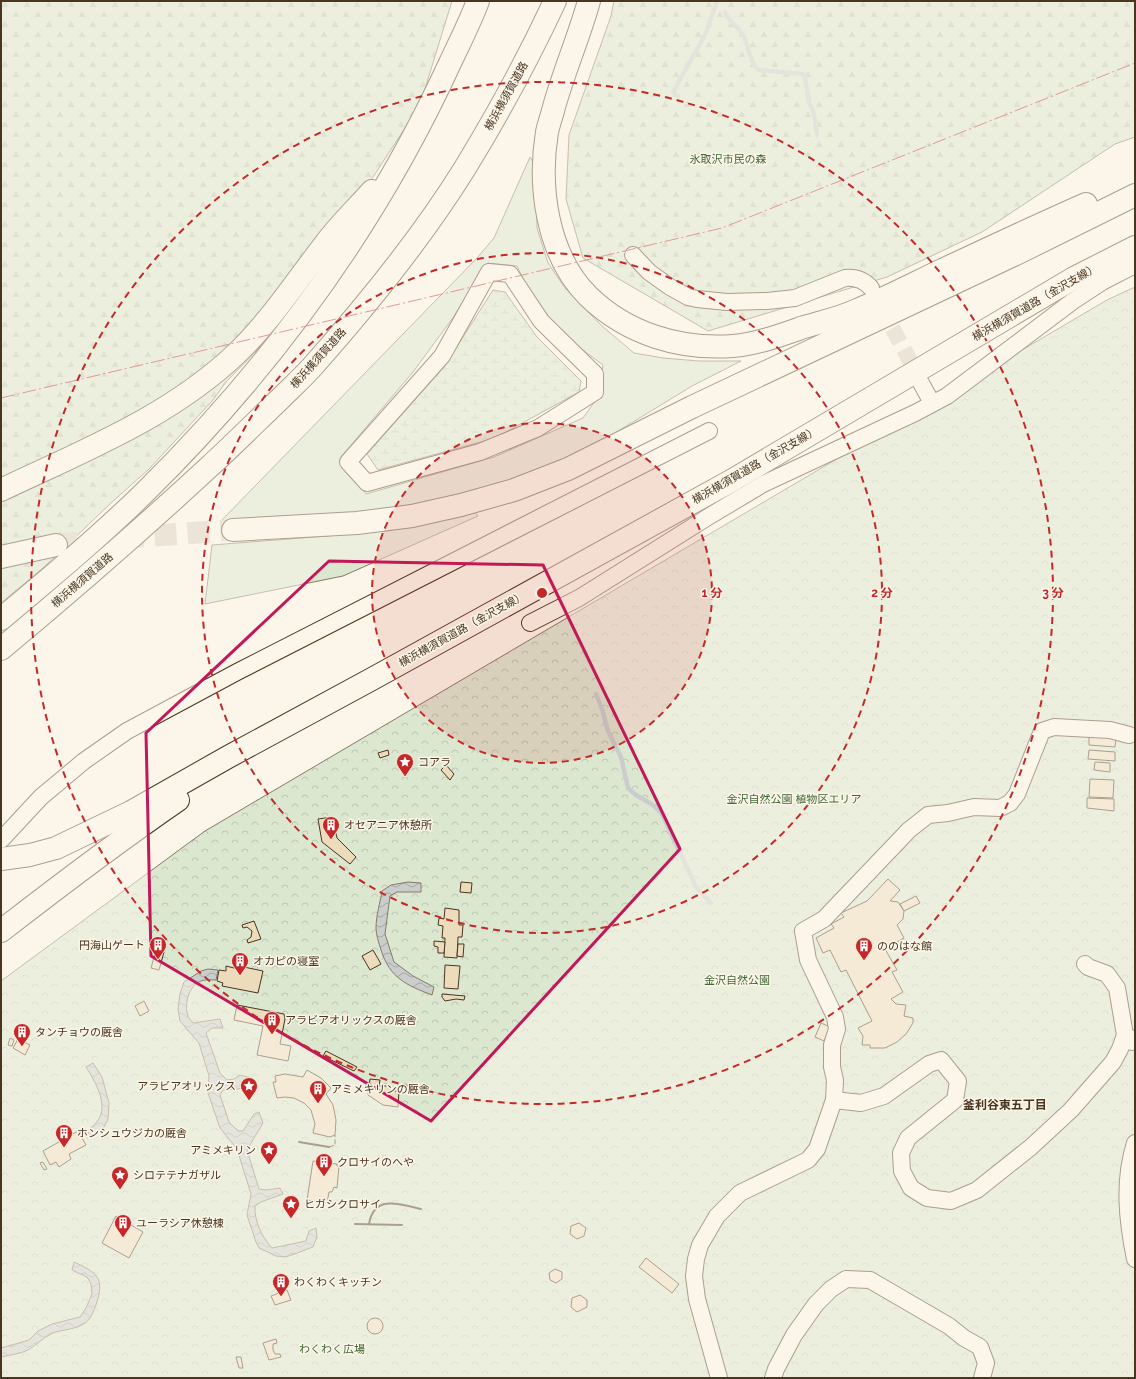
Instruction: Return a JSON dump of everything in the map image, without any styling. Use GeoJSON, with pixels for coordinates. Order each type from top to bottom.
{"type":"FeatureCollection","features":[{"type":"Feature","properties":{"kind":"highway","name":"横浜横須賀道路"},"geometry":{"type":"LineString","coordinates":[[1,619],[82,551],[144,493],[201,434],[277,346],[323,284],[365,221],[405,154],[438,91],[478,1]]}},
{"type":"Feature","properties":{"kind":"highway","name":"横浜横須賀道路"},"geometry":{"type":"LineString","coordinates":[[1,649],[162,511],[261,418],[310,369],[336,339],[371,298],[420,233],[464,170],[505,100],[536,42],[555,1]]}},
{"type":"Feature","properties":{"kind":"highway"},"geometry":{"type":"LineString","coordinates":[[589,1],[561,82],[548,131],[544,194],[553,237],[566,265],[581,289],[598,305],[623,323],[654,338],[686,345],[709,347],[736,346],[767,339],[855,311],[1015,235],[1109,193],[1135,184]]}},
{"type":"Feature","properties":{"kind":"highway"},"geometry":{"type":"LineString","coordinates":[[1,490],[136,425],[209,378],[237,353],[259,330],[327,242],[405,154]]}},
{"type":"Feature","properties":{"kind":"highway"},"geometry":{"type":"LineString","coordinates":[[233,530],[350,523],[412,516],[461,505],[521,487],[568,469],[692,407],[1013,255],[1135,195]]}},
{"type":"Feature","properties":{"kind":"highway","name":"横浜横須賀道路（金沢支線）"},"geometry":{"type":"LineString","coordinates":[[372,679],[731,481],[1074,278],[1135,247]]}},
{"type":"Feature","properties":{"kind":"highway"},"geometry":{"type":"LineString","coordinates":[[1,557],[56,545]]}},
{"type":"Feature","properties":{"kind":"highway"},"geometry":{"type":"LineString","coordinates":[[1,859],[30,855],[56,848],[76,839],[131,812],[228,757],[372,679]]}},
{"type":"Feature","properties":{"kind":"highway"},"geometry":{"type":"LineString","coordinates":[[1,931],[118,842],[191,792],[372,679]]}},
{"type":"Feature","properties":{"kind":"lane"},"geometry":{"type":"LineString","coordinates":[[633,255],[649,272],[670,287],[688,297],[697,299],[739,303],[795,298],[838,280],[853,277],[866,282],[871,288]]}},
{"type":"Feature","properties":{"kind":"lane"},"geometry":{"type":"LineString","coordinates":[[530,623],[579,598],[763,484],[915,413],[947,396],[1074,301],[1102,282],[1135,265]]}},
{"type":"Feature","properties":{"kind":"lane"},"geometry":{"type":"LineString","coordinates":[[489,272],[510,274],[541,321],[595,374],[595,392],[538,428],[480,452],[367,483],[348,462],[442,356],[489,272]]}},
{"type":"Feature","properties":{"kind":"lane"},"geometry":{"type":"LineString","coordinates":[[922,383],[932,403]]}},
{"type":"Feature","properties":{"kind":"lane"},"geometry":{"type":"LineString","coordinates":[[1,840],[41,798],[84,761],[127,731],[230,676],[709,431]]}},
{"type":"Feature","properties":{"kind":"lane"},"geometry":{"type":"LineString","coordinates":[[719,1378],[696,1299],[694,1276],[696,1259],[700,1245],[717,1216],[740,1193],[808,1160],[817,1149],[821,1140],[834,1100],[835,1080],[832,1067],[832,1045],[837,1029],[835,1017],[808,960],[804,931],[824,919],[909,830],[928,815],[948,813],[974,807],[1000,808],[1010,803],[1017,794],[1042,731],[1054,727],[1110,730],[1129,735]]}},
{"type":"Feature","properties":{"kind":"lane"},"geometry":{"type":"LineString","coordinates":[[834,1100],[861,1103],[884,1096],[929,1064],[941,1060],[958,1081],[955,1100],[908,1138],[901,1153],[902,1171],[911,1188],[927,1198],[951,1202],[977,1190],[1030,1147],[1071,1110],[1113,1062],[1120,1048],[1132,1040],[1117,988],[1107,974],[1088,967],[1085,964]]}},
{"type":"Feature","properties":{"kind":"lane"},"geometry":{"type":"LineString","coordinates":[[1135,1143],[1128,1172],[1127,1188],[1129,1228],[1135,1258]]}},
{"type":"Feature","properties":{"kind":"lane"},"geometry":{"type":"LineString","coordinates":[[773,1378],[776,1369],[794,1335],[816,1304],[831,1289],[846,1279],[870,1280],[949,1326],[964,1338],[980,1347],[986,1363],[982,1378]]}},
{"type":"Feature","properties":{"kind":"highlighted area"},"geometry":{"type":"Polygon","coordinates":[[[329,561],[543,565],[680,849],[431,1121],[151,956],[146,733],[329,561]]]}},
{"type":"Feature","properties":{"kind":"green space"},"geometry":{"type":"Polygon","coordinates":[[[1,1],[452,1],[420,105],[266,341],[226,382],[213,400],[149,469],[43,568],[1,603],[1,1]]]}},
{"type":"Feature","properties":{"kind":"green space","name":"氷取沢市民の森"},"geometry":{"type":"Polygon","coordinates":[[[614,1],[1135,1],[1135,137],[1115,144],[982,232],[887,277],[708,331],[583,258],[566,199],[569,135],[611,16],[614,1]]]}},
{"type":"Feature","properties":{"kind":"green space"},"geometry":{"type":"Polygon","coordinates":[[[530,157],[536,167],[537,228],[548,263],[565,288],[602,326],[634,353],[663,358],[699,361],[741,361],[692,386],[556,469],[492,490],[386,512],[220,522],[477,258],[494,238],[530,157]],[[488,263],[452,319],[413,372],[340,458],[366,494],[494,457],[583,418],[598,397],[603,365],[559,332],[524,280],[517,266],[488,263]]]}},
{"type":"Feature","properties":{"kind":"green space","name":"金沢自然公園"},"geometry":{"type":"Polygon","coordinates":[[[1135,287],[1135,1378],[1,1378],[1,981],[205,831],[1107,300],[1135,287]]]}},
{"type":"Feature","properties":{"kind":"green space"},"geometry":{"type":"Polygon","coordinates":[[[493,290],[505,292],[537,337],[581,381],[579,392],[495,438],[378,470],[367,454],[444,367],[493,290]]]}},
{"type":"Feature","properties":{"kind":"green space"},"geometry":{"type":"Polygon","coordinates":[[[473,510],[478,516],[343,576],[205,604],[212,545],[327,536],[426,523],[473,510]]]}},
{"type":"Feature","properties":{"kind":"water"},"geometry":{"type":"Polygon","coordinates":[[[408,882],[421,883],[421,892],[397,892],[390,896],[385,934],[394,962],[413,976],[434,987],[432,995],[414,988],[394,974],[385,960],[377,936],[377,919],[382,891],[391,885],[408,882]]]}},
{"type":"Feature","properties":{"kind":"water"},"geometry":{"type":"Polygon","coordinates":[[[208,969],[218,970],[216,980],[202,981],[193,987],[188,997],[187,1014],[193,1023],[220,1019],[223,1028],[212,1028],[206,1033],[220,1073],[227,1080],[234,1079],[240,1075],[251,1078],[239,1089],[223,1090],[220,1095],[229,1122],[238,1131],[243,1131],[254,1114],[259,1112],[263,1123],[247,1150],[259,1189],[266,1190],[280,1188],[283,1194],[261,1202],[255,1206],[259,1228],[272,1248],[306,1241],[309,1231],[316,1228],[317,1237],[313,1247],[286,1257],[276,1256],[259,1248],[256,1242],[247,1215],[251,1194],[237,1149],[220,1128],[208,1093],[209,1076],[199,1043],[180,1021],[178,1009],[180,994],[184,982],[201,971],[208,969]]]}},
{"type":"Feature","properties":{"kind":"water"},"geometry":{"type":"Polygon","coordinates":[[[93,1063],[102,1077],[109,1103],[108,1119],[104,1127],[92,1137],[87,1131],[96,1123],[102,1111],[99,1091],[86,1067],[93,1063]]]}},
{"type":"Feature","properties":{"kind":"water"},"geometry":{"type":"Polygon","coordinates":[[[74,1262],[94,1273],[99,1282],[99,1296],[89,1319],[77,1327],[49,1335],[25,1351],[1,1357],[1,1348],[29,1340],[38,1331],[52,1324],[80,1317],[92,1294],[91,1284],[87,1277],[72,1270],[74,1262]]]}},
{"type":"Feature","properties":{"kind":"building"},"geometry":{"type":"Polygon","coordinates":[[[1089,736],[1116,738],[1115,747],[1089,745],[1089,736]]]}},
{"type":"Feature","properties":{"kind":"building"},"geometry":{"type":"Polygon","coordinates":[[[388,750],[389,755],[380,758],[378,753],[388,750]]]}},
{"type":"Feature","properties":{"kind":"building"},"geometry":{"type":"Polygon","coordinates":[[[1089,750],[1115,752],[1115,761],[1088,759],[1089,750]]]}},
{"type":"Feature","properties":{"kind":"building"},"geometry":{"type":"Polygon","coordinates":[[[1095,762],[1110,763],[1110,772],[1094,770],[1095,762]]]}},
{"type":"Feature","properties":{"kind":"building"},"geometry":{"type":"Polygon","coordinates":[[[446,765],[454,774],[450,780],[441,770],[446,765]]]}},
{"type":"Feature","properties":{"kind":"building"},"geometry":{"type":"Polygon","coordinates":[[[1090,779],[1114,780],[1113,798],[1089,797],[1090,779]]]}},
{"type":"Feature","properties":{"kind":"building"},"geometry":{"type":"Polygon","coordinates":[[[1087,798],[1114,799],[1114,811],[1087,808],[1087,798]]]}},
{"type":"Feature","properties":{"kind":"building","name":"オセアニア休憩所"},"geometry":{"type":"Polygon","coordinates":[[[332,817],[337,838],[356,857],[350,864],[322,842],[318,819],[332,817]]]}},
{"type":"Feature","properties":{"kind":"building","name":"ののはな館"},"geometry":{"type":"Polygon","coordinates":[[[888,879],[900,890],[890,901],[898,902],[904,911],[903,919],[897,925],[904,938],[885,949],[897,970],[892,972],[903,992],[891,999],[896,1004],[906,1005],[904,1016],[913,1018],[913,1023],[906,1034],[897,1042],[885,1048],[870,1048],[870,1045],[862,1045],[863,1036],[858,1028],[872,1021],[846,970],[841,972],[830,950],[823,953],[816,938],[834,928],[831,924],[844,917],[841,913],[867,901],[888,879]]]}},
{"type":"Feature","properties":{"kind":"building"},"geometry":{"type":"Polygon","coordinates":[[[461,882],[472,883],[471,893],[460,892],[461,882]]]}},
{"type":"Feature","properties":{"kind":"building"},"geometry":{"type":"Polygon","coordinates":[[[916,896],[920,903],[904,911],[900,904],[916,896]]]}},
{"type":"Feature","properties":{"kind":"building"},"geometry":{"type":"Polygon","coordinates":[[[445,908],[459,910],[459,925],[463,925],[462,937],[458,937],[457,958],[444,957],[445,938],[442,938],[443,926],[438,925],[439,918],[444,919],[445,908]]]}},
{"type":"Feature","properties":{"kind":"building"},"geometry":{"type":"Polygon","coordinates":[[[254,921],[261,939],[248,943],[247,940],[251,937],[252,931],[247,927],[243,928],[242,925],[254,921]]]}},
{"type":"Feature","properties":{"kind":"building"},"geometry":{"type":"Polygon","coordinates":[[[434,941],[445,942],[444,953],[438,953],[438,947],[434,946],[434,941]]]}},
{"type":"Feature","properties":{"kind":"building"},"geometry":{"type":"Polygon","coordinates":[[[458,944],[464,944],[463,957],[457,956],[458,944]]]}},
{"type":"Feature","properties":{"kind":"building","name":"円海山ゲート"},"geometry":{"type":"Polygon","coordinates":[[[156,950],[164,952],[159,970],[151,968],[156,950]]]}},
{"type":"Feature","properties":{"kind":"building"},"geometry":{"type":"Polygon","coordinates":[[[373,950],[381,964],[370,970],[362,956],[373,950]]]}},
{"type":"Feature","properties":{"kind":"building"},"geometry":{"type":"Polygon","coordinates":[[[445,965],[460,966],[458,989],[444,988],[445,965]]]}},
{"type":"Feature","properties":{"kind":"building","name":"オカピの寝室"},"geometry":{"type":"Polygon","coordinates":[[[226,966],[238,969],[239,966],[263,971],[258,993],[222,986],[223,983],[217,981],[219,970],[226,971],[226,966]]]}},
{"type":"Feature","properties":{"kind":"building"},"geometry":{"type":"Polygon","coordinates":[[[442,994],[465,996],[464,1000],[456,999],[445,1001],[442,994]]]}},
{"type":"Feature","properties":{"kind":"building"},"geometry":{"type":"Polygon","coordinates":[[[144,1001],[149,1011],[140,1016],[135,1006],[144,1001]]]}},
{"type":"Feature","properties":{"kind":"building","name":"アラビアオリックスの厩舎"},"geometry":{"type":"Polygon","coordinates":[[[237,1005],[284,1014],[285,1019],[280,1044],[291,1046],[288,1061],[257,1055],[263,1026],[234,1020],[237,1005]]]}},
{"type":"Feature","properties":{"kind":"building"},"geometry":{"type":"Polygon","coordinates":[[[821,1023],[830,1027],[824,1041],[815,1037],[821,1023]]]}},
{"type":"Feature","properties":{"kind":"building"},"geometry":{"type":"Polygon","coordinates":[[[10,1038],[14,1040],[12,1046],[8,1045],[10,1038]]]}},
{"type":"Feature","properties":{"kind":"building","name":"タンチョウの厩舎"},"geometry":{"type":"Polygon","coordinates":[[[18,1039],[30,1045],[25,1055],[13,1048],[18,1039]]]}},
{"type":"Feature","properties":{"kind":"building"},"geometry":{"type":"Polygon","coordinates":[[[326,1051],[357,1067],[354,1071],[323,1056],[326,1051]]]}},
{"type":"Feature","properties":{"kind":"building","name":"アミメキリンの厩舎"},"geometry":{"type":"Polygon","coordinates":[[[307,1070],[321,1078],[331,1088],[326,1094],[333,1105],[336,1120],[335,1135],[330,1137],[313,1133],[315,1124],[311,1110],[304,1103],[294,1098],[277,1098],[273,1082],[276,1082],[275,1076],[285,1074],[303,1077],[307,1070]]]}},
{"type":"Feature","properties":{"kind":"building"},"geometry":{"type":"Polygon","coordinates":[[[370,1079],[380,1080],[379,1086],[391,1086],[390,1091],[399,1091],[398,1107],[383,1105],[368,1095],[370,1079]]]}},
{"type":"Feature","properties":{"kind":"building","name":"ホンシュウジカの厩舎"},"geometry":{"type":"Polygon","coordinates":[[[78,1131],[86,1145],[69,1154],[71,1159],[59,1167],[56,1162],[50,1165],[43,1151],[78,1131]]]}},
{"type":"Feature","properties":{"kind":"building","name":"クロサイのへや"},"geometry":{"type":"Polygon","coordinates":[[[313,1161],[337,1164],[337,1166],[339,1166],[337,1188],[334,1187],[332,1192],[329,1192],[327,1203],[307,1200],[313,1161]]]}},
{"type":"Feature","properties":{"kind":"building"},"geometry":{"type":"Polygon","coordinates":[[[43,1162],[47,1169],[44,1170],[40,1163],[43,1162]]]}},
{"type":"Feature","properties":{"kind":"building","name":"ユーラシア休憩棟"},"geometry":{"type":"Polygon","coordinates":[[[116,1216],[143,1232],[129,1258],[102,1243],[116,1216]]]}},
{"type":"Feature","properties":{"kind":"building"},"geometry":{"type":"Polygon","coordinates":[[[579,1223],[586,1228],[584,1236],[577,1239],[570,1234],[571,1226],[579,1223]]]}},
{"type":"Feature","properties":{"kind":"building"},"geometry":{"type":"Polygon","coordinates":[[[646,1258],[679,1284],[672,1293],[639,1267],[646,1258]]]}},
{"type":"Feature","properties":{"kind":"building"},"geometry":{"type":"Polygon","coordinates":[[[555,1269],[562,1272],[562,1279],[556,1283],[550,1280],[549,1273],[555,1269]]]}},
{"type":"Feature","properties":{"kind":"building","name":"わくわくキッチン"},"geometry":{"type":"Polygon","coordinates":[[[287,1290],[291,1300],[275,1305],[271,1296],[287,1290]]]}},
{"type":"Feature","properties":{"kind":"building"},"geometry":{"type":"Polygon","coordinates":[[[580,1295],[587,1300],[587,1307],[577,1312],[571,1307],[572,1298],[580,1295]]]}},
{"type":"Feature","properties":{"kind":"building"},"geometry":{"type":"Polygon","coordinates":[[[375,1318],[381,1320],[383,1326],[381,1332],[375,1334],[369,1332],[367,1326],[369,1320],[375,1318]]]}},
{"type":"Feature","properties":{"kind":"building"},"geometry":{"type":"Polygon","coordinates":[[[276,1339],[277,1343],[273,1344],[273,1350],[275,1354],[280,1354],[281,1357],[269,1360],[263,1343],[276,1339]]]}},
{"type":"Feature","properties":{"kind":"building"},"geometry":{"type":"Polygon","coordinates":[[[236,1357],[241,1357],[243,1368],[239,1368],[236,1357]]]}},
{"type":"Feature","properties":{"kind":"waterway"},"geometry":{"type":"LineString","coordinates":[[678,96],[673,92],[706,33],[717,1]]}},
{"type":"Feature","properties":{"kind":"waterway"},"geometry":{"type":"LineString","coordinates":[[725,12],[743,35],[753,63],[759,70],[803,74],[809,102],[814,114],[817,135]]}},
{"type":"Feature","properties":{"kind":"waterway"},"geometry":{"type":"LineString","coordinates":[[596,694],[608,731],[621,757],[628,788],[636,795],[653,805],[662,814],[696,887],[711,903]]}},
{"type":"Feature","properties":{"kind":"tunnel"},"geometry":{"type":"LineString","coordinates":[[881,307],[921,381]]}},
{"type":"Feature","properties":{"kind":"tunnel"},"geometry":{"type":"LineString","coordinates":[[56,545],[107,539],[233,530]]}},
{"type":"Feature","properties":{"kind":"fence"},"geometry":{"type":"LineString","coordinates":[[329,1147],[335,1145],[335,1135]]}},
{"type":"Feature","properties":{"kind":"wall"},"geometry":{"type":"LineString","coordinates":[[299,1142],[329,1147]]}},
{"type":"Feature","properties":{"kind":"wall"},"geometry":{"type":"LineString","coordinates":[[369,1224],[376,1208],[382,1205],[389,1203],[421,1209]]}},
{"type":"Feature","properties":{"kind":"wall"},"geometry":{"type":"LineString","coordinates":[[355,1224],[402,1225]]}},
{"type":"Feature","properties":{"kind":"power"},"geometry":{"type":"LineString","coordinates":[[1,398],[722,228],[1135,63]]}},
{"type":"Feature","properties":{"kind":"place","name":"コアラ"},"geometry":{"type":"Point","coordinates":[405,777]}},
{"type":"Feature","properties":{"kind":"place","name":"オセアニア休憩所"},"geometry":{"type":"Point","coordinates":[331,840]}},
{"type":"Feature","properties":{"kind":"place","name":"円海山ゲート"},"geometry":{"type":"Point","coordinates":[158,960]}},
{"type":"Feature","properties":{"kind":"place","name":"ののはな館"},"geometry":{"type":"Point","coordinates":[864,961]}},
{"type":"Feature","properties":{"kind":"place","name":"オカピの寝室"},"geometry":{"type":"Point","coordinates":[240,976]}},
{"type":"Feature","properties":{"kind":"place","name":"アラビアオリックスの厩舎"},"geometry":{"type":"Point","coordinates":[272,1035]}},
{"type":"Feature","properties":{"kind":"place","name":"タンチョウの厩舎"},"geometry":{"type":"Point","coordinates":[22,1047]}},
{"type":"Feature","properties":{"kind":"place","name":"アラビアオリックス"},"geometry":{"type":"Point","coordinates":[249,1101]}},
{"type":"Feature","properties":{"kind":"place","name":"アミメキリンの厩舎"},"geometry":{"type":"Point","coordinates":[318,1104]}},
{"type":"Feature","properties":{"kind":"place","name":"ホンシュウジカの厩舎"},"geometry":{"type":"Point","coordinates":[64,1148]}},
{"type":"Feature","properties":{"kind":"place","name":"アミメキリン"},"geometry":{"type":"Point","coordinates":[269,1165]}},
{"type":"Feature","properties":{"kind":"place","name":"クロサイのへや"},"geometry":{"type":"Point","coordinates":[324,1177]}},
{"type":"Feature","properties":{"kind":"place","name":"シロテテナガザル"},"geometry":{"type":"Point","coordinates":[120,1190]}},
{"type":"Feature","properties":{"kind":"place","name":"ヒガシクロサイ"},"geometry":{"type":"Point","coordinates":[291,1219]}},
{"type":"Feature","properties":{"kind":"place","name":"ユーラシア休憩棟"},"geometry":{"type":"Point","coordinates":[123,1238]}},
{"type":"Feature","properties":{"kind":"place","name":"わくわくキッチン"},"geometry":{"type":"Point","coordinates":[281,1297]}},
{"type":"Feature","properties":{"kind":"district","name":"釜利谷東五丁目"},"geometry":{"type":"Point","coordinates":[1005,1105]}},
{"type":"Feature","properties":{"kind":"park label","name":"金沢自然公園 植物区エリア"},"geometry":{"type":"Point","coordinates":[794,799]}},
{"type":"Feature","properties":{"kind":"park label","name":"わくわく広場"},"geometry":{"type":"Point","coordinates":[332,1349]}}]}
